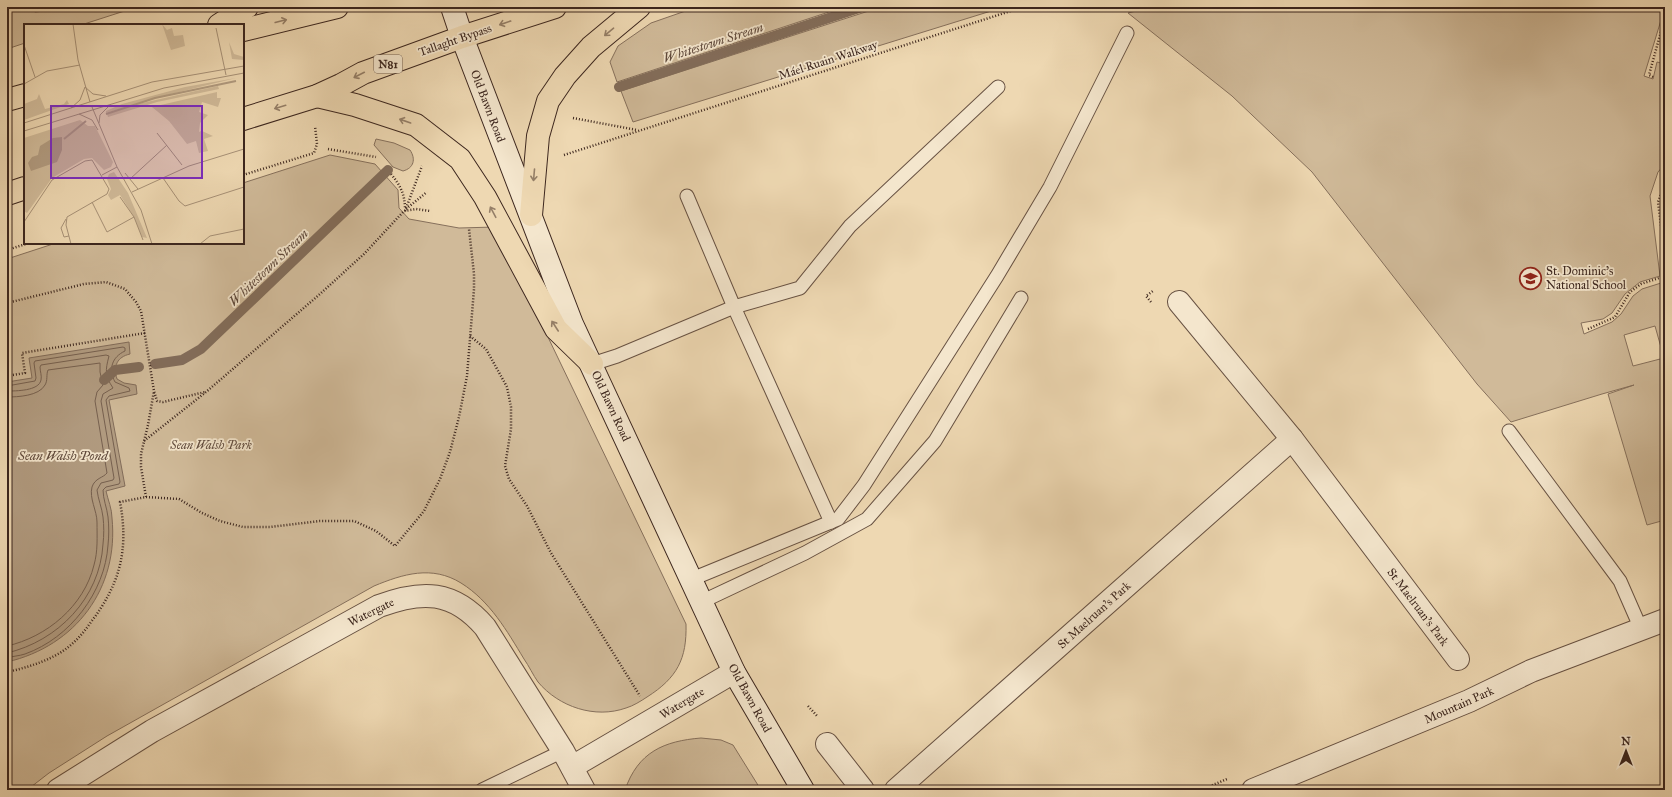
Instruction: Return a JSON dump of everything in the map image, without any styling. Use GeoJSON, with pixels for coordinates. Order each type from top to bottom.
{"type":"FeatureCollection","features":[{"type":"Feature","properties":{"kind":"main road"},"geometry":{"type":"LineString","coordinates":[[221,24],[247,7]]}},
{"type":"Feature","properties":{"kind":"main road"},"geometry":{"type":"LineString","coordinates":[[244,30],[337,7]]}},
{"type":"Feature","properties":{"kind":"main road","name":"Tallaght Bypass"},"geometry":{"type":"LineString","coordinates":[[244,119],[316,96],[363,73],[462,37],[555,7]]}},
{"type":"Feature","properties":{"kind":"main road"},"geometry":{"type":"LineString","coordinates":[[531,215],[538,136],[548,101],[565,76],[591,47],[639,7]]}},
{"type":"Feature","properties":{"kind":"main road"},"geometry":{"type":"LineString","coordinates":[[7,100],[24,95]]}},
{"type":"Feature","properties":{"kind":"main road"},"geometry":{"type":"LineString","coordinates":[[316,96],[362,108],[416,125],[460,159],[485,197],[556,329],[592,364]]}},
{"type":"Feature","properties":{"kind":"main road"},"geometry":{"type":"LineString","coordinates":[[7,194],[24,188]]}},
{"type":"Feature","properties":{"kind":"street","name":"Old Bawn Road"},"geometry":{"type":"LineString","coordinates":[[452,7],[462,37],[572,324],[592,364],[734,672],[803,790]]}},
{"type":"Feature","properties":{"kind":"street","name":"St Maelruan's Park"},"geometry":{"type":"LineString","coordinates":[[1179,302],[1292,439],[1458,659]]}},
{"type":"Feature","properties":{"kind":"street","name":"St Maelruan's Park"},"geometry":{"type":"LineString","coordinates":[[896,790],[1292,439]]}},
{"type":"Feature","properties":{"kind":"street","name":"Watergate"},"geometry":{"type":"LineString","coordinates":[[58,790],[152,730],[378,606],[401,598],[419,595],[432,596],[458,604],[475,615],[494,641],[567,759],[734,672]]}},
{"type":"Feature","properties":{"kind":"street","name":"Mountain Park"},"geometry":{"type":"LineString","coordinates":[[1253,790],[1469,701],[1531,672],[1665,620]]}},
{"type":"Feature","properties":{"kind":"street"},"geometry":{"type":"LineString","coordinates":[[827,744],[863,790]]}},
{"type":"Feature","properties":{"kind":"street"},"geometry":{"type":"LineString","coordinates":[[567,759],[584,790]]}},
{"type":"Feature","properties":{"kind":"lane"},"geometry":{"type":"LineString","coordinates":[[692,579],[838,519],[864,485],[998,276],[1050,187],[1127,33]]}},
{"type":"Feature","properties":{"kind":"lane"},"geometry":{"type":"LineString","coordinates":[[592,364],[617,356],[734,307],[800,288],[850,226],[998,86]]}},
{"type":"Feature","properties":{"kind":"lane"},"geometry":{"type":"LineString","coordinates":[[687,196],[734,307],[831,522]]}},
{"type":"Feature","properties":{"kind":"lane"},"geometry":{"type":"LineString","coordinates":[[701,602],[805,553],[867,519],[935,441],[1021,298]]}},
{"type":"Feature","properties":{"kind":"lane"},"geometry":{"type":"LineString","coordinates":[[1509,431],[1620,581],[1642,629]]}},
{"type":"Feature","properties":{"kind":"lane"},"geometry":{"type":"LineString","coordinates":[[482,790],[567,759]]}},
{"type":"Feature","properties":{"kind":"path","name":"Máel Ruain Walkway"},"geometry":{"type":"LineString","coordinates":[[558,157],[1023,7]]}},
{"type":"Feature","properties":{"kind":"path"},"geometry":{"type":"LineString","coordinates":[[1654,77],[1649,75],[1665,17]]}},
{"type":"Feature","properties":{"kind":"path","name":"Máel Ruain Walkway"},"geometry":{"type":"LineString","coordinates":[[570,117],[638,130]]}},
{"type":"Feature","properties":{"kind":"path"},"geometry":{"type":"LineString","coordinates":[[328,149],[376,157]]}},
{"type":"Feature","properties":{"kind":"path"},"geometry":{"type":"LineString","coordinates":[[244,175],[314,153]]}},
{"type":"Feature","properties":{"kind":"path"},"geometry":{"type":"LineString","coordinates":[[404,211],[422,166]]}},
{"type":"Feature","properties":{"kind":"path"},"geometry":{"type":"LineString","coordinates":[[391,174],[402,188],[404,197],[404,211]]}},
{"type":"Feature","properties":{"kind":"path"},"geometry":{"type":"LineString","coordinates":[[1665,184],[1658,202],[1665,257]]}},
{"type":"Feature","properties":{"kind":"path"},"geometry":{"type":"LineString","coordinates":[[144,441],[206,392],[359,259],[404,211],[427,192]]}},
{"type":"Feature","properties":{"kind":"path"},"geometry":{"type":"LineString","coordinates":[[404,211],[423,209],[430,211]]}},
{"type":"Feature","properties":{"kind":"path"},"geometry":{"type":"LineString","coordinates":[[7,672],[32,666],[60,653],[80,638],[102,609],[115,585],[121,562],[124,523],[120,502],[146,496],[179,499],[220,522],[244,527],[270,527],[320,521],[354,521],[376,531],[395,546],[424,511],[440,479],[450,452],[459,418],[466,383],[474,274],[469,224]]}},
{"type":"Feature","properties":{"kind":"path"},"geometry":{"type":"LineString","coordinates":[[7,250],[25,244]]}},
{"type":"Feature","properties":{"kind":"path"},"geometry":{"type":"LineString","coordinates":[[1588,329],[1616,317],[1630,292],[1642,284],[1665,276]]}},
{"type":"Feature","properties":{"kind":"path"},"geometry":{"type":"LineString","coordinates":[[7,304],[84,284],[106,282],[125,289],[132,295],[141,311],[154,391],[157,401],[159,402],[206,392]]}},
{"type":"Feature","properties":{"kind":"path"},"geometry":{"type":"LineString","coordinates":[[1146,296],[1156,308]]}},
{"type":"Feature","properties":{"kind":"path"},"geometry":{"type":"LineString","coordinates":[[7,376],[25,372],[22,353],[145,333]]}},
{"type":"Feature","properties":{"kind":"path"},"geometry":{"type":"LineString","coordinates":[[470,336],[486,349],[507,387],[511,407],[511,429],[505,466],[509,479],[526,506],[551,553],[640,696]]}},
{"type":"Feature","properties":{"kind":"path"},"geometry":{"type":"LineString","coordinates":[[146,496],[141,467],[141,454],[154,391]]}},
{"type":"Feature","properties":{"kind":"path"},"geometry":{"type":"LineString","coordinates":[[808,706],[818,717]]}},
{"type":"Feature","properties":{"kind":"green space"},"geometry":{"type":"Polygon","coordinates":[[[12,7],[29,7],[35,12],[81,7],[137,7],[84,24],[24,24],[24,43],[7,49],[7,17],[12,7]]]}},
{"type":"Feature","properties":{"kind":"green space"},"geometry":{"type":"Polygon","coordinates":[[[697,7],[844,7],[617,82],[610,62],[618,46],[651,23],[697,7]]]}},
{"type":"Feature","properties":{"kind":"green space"},"geometry":{"type":"Polygon","coordinates":[[[881,7],[1004,7],[633,122],[621,91],[881,7]]]}},
{"type":"Feature","properties":{"kind":"green space","name":"St. Dominic's National School"},"geometry":{"type":"Polygon","coordinates":[[[1152,7],[1665,7],[1644,76],[1653,79],[1657,62],[1665,64],[1665,164],[1658,172],[1650,196],[1660,276],[1640,282],[1625,294],[1612,313],[1603,319],[1581,323],[1584,334],[1612,322],[1621,314],[1633,296],[1642,289],[1661,283],[1665,305],[1665,520],[1647,525],[1608,394],[1634,385],[1511,422],[1477,384],[1312,172],[1232,96],[1128,13],[1152,7]],[[1655,326],[1624,335],[1633,366],[1664,358],[1655,326]]]}},
{"type":"Feature","properties":{"kind":"green space"},"geometry":{"type":"Polygon","coordinates":[[[376,139],[394,143],[410,150],[413,157],[413,163],[410,168],[403,171],[393,167],[374,145],[376,139]]]}},
{"type":"Feature","properties":{"kind":"green space","name":"Sean Walsh Park"},"geometry":{"type":"Polygon","coordinates":[[[330,155],[375,164],[398,190],[399,208],[409,219],[459,228],[495,227],[686,624],[685,648],[682,657],[673,675],[657,690],[631,706],[614,711],[590,711],[567,704],[556,698],[538,682],[497,617],[471,590],[450,577],[439,574],[418,573],[396,578],[374,586],[107,736],[49,773],[27,790],[7,790],[7,259],[53,244],[244,244],[244,183],[330,155]]]}},
{"type":"Feature","properties":{"kind":"green space"},"geometry":{"type":"Polygon","coordinates":[[[701,738],[721,740],[733,745],[761,790],[625,790],[630,777],[637,766],[654,751],[675,742],[701,738]]]}},
{"type":"Feature","properties":{"kind":"water","name":"Sean Walsh Pond"},"geometry":{"type":"Polygon","coordinates":[[[129,342],[130,354],[119,360],[116,366],[116,374],[117,379],[124,383],[136,385],[137,394],[109,400],[125,486],[106,491],[112,515],[112,544],[108,568],[100,590],[88,610],[72,628],[54,643],[32,654],[7,662],[7,382],[32,378],[29,358],[129,342]]]}},
{"type":"Feature","properties":{"kind":"waterway","name":"Whitestown Stream"},"geometry":{"type":"LineString","coordinates":[[619,87],[862,7]]}},
{"type":"Feature","properties":{"kind":"waterway","name":"Whitestown Stream"},"geometry":{"type":"LineString","coordinates":[[155,364],[182,360],[201,349],[388,170]]}},
{"type":"Feature","properties":{"kind":"waterway","name":"Whitestown Stream"},"geometry":{"type":"LineString","coordinates":[[104,380],[115,370],[139,367]]}},
{"type":"Feature","properties":{"kind":"place","name":"St. Dominic's National School"},"geometry":{"type":"Point","coordinates":[1530,278]}}]}
